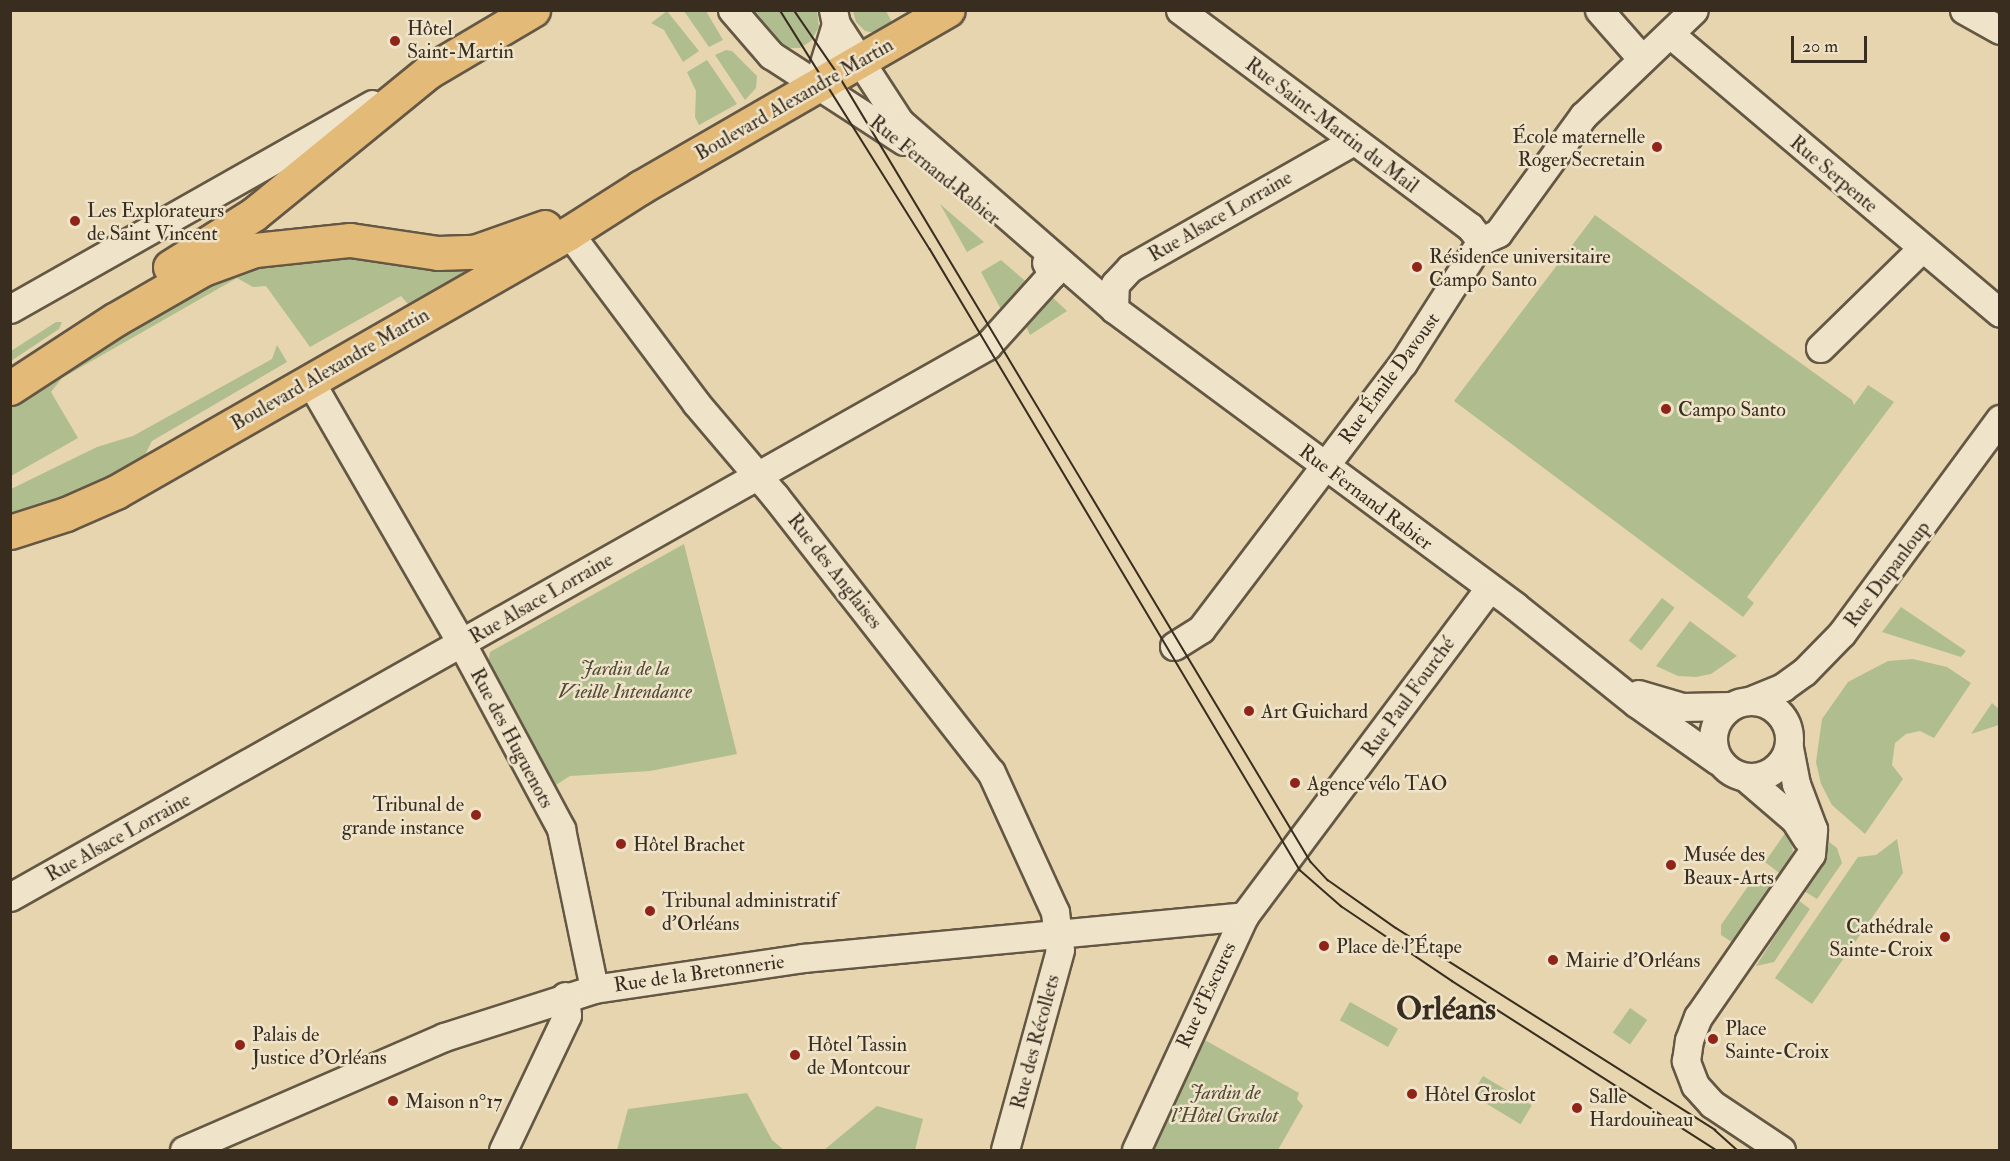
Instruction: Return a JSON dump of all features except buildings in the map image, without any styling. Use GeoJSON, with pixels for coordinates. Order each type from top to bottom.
{"type":"FeatureCollection","features":[{"type":"Feature","properties":{"kind":"main road"},"geometry":{"type":"LineString","coordinates":[[10,371],[254,214],[428,72],[533,10]]}},
{"type":"Feature","properties":{"kind":"main road","name":"Boulevard Alexandre Martin"},"geometry":{"type":"LineString","coordinates":[[10,532],[110,495],[569,233],[641,187],[947,10]]}},
{"type":"Feature","properties":{"kind":"main road","name":"Boulevard Alexandre Martin"},"geometry":{"type":"LineString","coordinates":[[10,388],[116,319],[203,269],[255,250],[350,240],[438,253],[474,252],[502,244],[641,187]]}},
{"type":"Feature","properties":{"kind":"street","name":"Rue Fernand Rabier"},"geometry":{"type":"LineString","coordinates":[[732,10],[771,55],[890,130],[1049,268],[1078,290],[1114,297]]}},
{"type":"Feature","properties":{"kind":"street","name":"Rue Saint-Martin du Mail"},"geometry":{"type":"LineString","coordinates":[[1180,10],[1352,142],[1470,227],[1490,237]]}},
{"type":"Feature","properties":{"kind":"street"},"geometry":{"type":"LineString","coordinates":[[1599,10],[1642,59]]}},
{"type":"Feature","properties":{"kind":"street","name":"Rue Émile Davoust"},"geometry":{"type":"LineString","coordinates":[[1174,646],[1201,629],[1410,353],[1490,237],[1583,116],[1694,10]]}},
{"type":"Feature","properties":{"kind":"street"},"geometry":{"type":"LineString","coordinates":[[1964,10],[2000,30]]}},
{"type":"Feature","properties":{"kind":"street"},"geometry":{"type":"LineString","coordinates":[[817,86],[835,17]]}},
{"type":"Feature","properties":{"kind":"street","name":"Rue Fernand Rabier"},"geometry":{"type":"LineString","coordinates":[[835,17],[860,62],[900,122],[1019,227],[1114,297],[1325,465],[1718,761]]}},
{"type":"Feature","properties":{"kind":"street","name":"Rue Serpente"},"geometry":{"type":"LineString","coordinates":[[1670,34],[1921,249],[2000,313]]}},
{"type":"Feature","properties":{"kind":"street"},"geometry":{"type":"LineString","coordinates":[[893,43],[885,64],[889,87],[909,119],[1114,297]]}},
{"type":"Feature","properties":{"kind":"street"},"geometry":{"type":"LineString","coordinates":[[10,309],[428,72]]}},
{"type":"Feature","properties":{"kind":"street","name":"Rue Alsace Lorraine"},"geometry":{"type":"LineString","coordinates":[[1114,297],[1130,268],[1352,142]]}},
{"type":"Feature","properties":{"kind":"street"},"geometry":{"type":"LineString","coordinates":[[10,298],[152,216],[196,202]]}},
{"type":"Feature","properties":{"kind":"street","name":"Rue des Anglaises"},"geometry":{"type":"LineString","coordinates":[[569,233],[696,403],[757,474],[991,772],[1055,912],[1059,933]]}},
{"type":"Feature","properties":{"kind":"street"},"geometry":{"type":"LineString","coordinates":[[1820,348],[1921,249]]}},
{"type":"Feature","properties":{"kind":"street","name":"Rue Alsace Lorraine"},"geometry":{"type":"LineString","coordinates":[[10,897],[987,346],[1049,268]]}},
{"type":"Feature","properties":{"kind":"street","name":"Rue des Huguenots"},"geometry":{"type":"LineString","coordinates":[[310,381],[462,644],[561,829],[594,989]]}},
{"type":"Feature","properties":{"kind":"street","name":"Rue Dupanloup"},"geometry":{"type":"LineString","coordinates":[[1740,703],[1783,687],[1804,672],[1842,633],[2000,419]]}},
{"type":"Feature","properties":{"kind":"street","name":"Rue Paul Fourché"},"geometry":{"type":"LineString","coordinates":[[1295,849],[1489,588]]}},
{"type":"Feature","properties":{"kind":"street","name":"Rue Fernand Rabier"},"geometry":{"type":"LineString","coordinates":[[1617,686],[1668,705],[1740,703]]}},
{"type":"Feature","properties":{"kind":"street"},"geometry":{"type":"LineString","coordinates":[[1781,1150],[1712,1104],[1695,1085],[1686,1061],[1689,1040],[1698,1017],[1800,874],[1811,854],[1813,829],[1796,784],[1789,748],[1788,726],[1782,715],[1767,704],[1740,703],[1719,719],[1713,736],[1718,761],[1745,777],[1795,820],[1811,845]]}},
{"type":"Feature","properties":{"kind":"street"},"geometry":{"type":"LineString","coordinates":[[1745,777],[1757,777],[1777,767],[1789,748]]}},
{"type":"Feature","properties":{"kind":"street","name":"Rue d'Escures"},"geometry":{"type":"LineString","coordinates":[[1136,1150],[1244,916],[1295,849]]}},
{"type":"Feature","properties":{"kind":"street","name":"Rue de la Bretonnerie"},"geometry":{"type":"LineString","coordinates":[[184,1150],[444,1037],[566,1005],[594,989],[733,967],[1244,916]]}},
{"type":"Feature","properties":{"kind":"street","name":"Rue des Récollets"},"geometry":{"type":"LineString","coordinates":[[1005,1150],[1060,950],[1059,933]]}},
{"type":"Feature","properties":{"kind":"street"},"geometry":{"type":"LineString","coordinates":[[503,1150],[566,1005]]}},
{"type":"Feature","properties":{"kind":"green space"},"geometry":{"type":"Polygon","coordinates":[[[667,11],[699,51],[683,62],[664,30],[651,23],[667,11]]]}},
{"type":"Feature","properties":{"kind":"green space"},"geometry":{"type":"Polygon","coordinates":[[[684,11],[706,11],[723,40],[709,47],[684,11]]]}},
{"type":"Feature","properties":{"kind":"green space"},"geometry":{"type":"Polygon","coordinates":[[[746,11],[817,11],[819,27],[811,41],[800,48],[786,48],[762,31],[746,11]]]}},
{"type":"Feature","properties":{"kind":"green space"},"geometry":{"type":"Polygon","coordinates":[[[853,11],[886,11],[893,24],[876,33],[865,31],[856,22],[853,11]]]}},
{"type":"Feature","properties":{"kind":"green space"},"geometry":{"type":"Polygon","coordinates":[[[726,50],[732,51],[757,76],[756,88],[745,100],[715,55],[726,50]]]}},
{"type":"Feature","properties":{"kind":"green space"},"geometry":{"type":"Polygon","coordinates":[[[707,60],[737,104],[699,125],[695,117],[696,91],[687,72],[707,60]]]}},
{"type":"Feature","properties":{"kind":"green space"},"geometry":{"type":"Polygon","coordinates":[[[940,204],[984,242],[967,252],[940,204]]]}},
{"type":"Feature","properties":{"kind":"green space","name":"Campo Santo"},"geometry":{"type":"Polygon","coordinates":[[[1595,215],[1852,400],[1854,405],[1868,385],[1894,402],[1747,597],[1754,603],[1743,617],[1454,401],[1595,215]]]}},
{"type":"Feature","properties":{"kind":"green space"},"geometry":{"type":"Polygon","coordinates":[[[338,250],[461,270],[490,264],[414,311],[401,296],[310,347],[266,286],[253,287],[237,278],[62,378],[51,392],[78,438],[11,476],[11,398],[245,263],[338,250]]]}},
{"type":"Feature","properties":{"kind":"green space"},"geometry":{"type":"Polygon","coordinates":[[[1001,260],[1030,285],[1004,315],[981,272],[1001,260]]]}},
{"type":"Feature","properties":{"kind":"green space"},"geometry":{"type":"Polygon","coordinates":[[[1050,295],[1067,311],[1030,335],[1023,319],[1050,295]]]}},
{"type":"Feature","properties":{"kind":"green space"},"geometry":{"type":"Polygon","coordinates":[[[56,322],[62,322],[59,329],[11,361],[11,351],[56,322]]]}},
{"type":"Feature","properties":{"kind":"green space"},"geometry":{"type":"Polygon","coordinates":[[[277,345],[287,362],[152,441],[139,466],[11,523],[11,489],[97,447],[133,436],[272,359],[277,345]]]}},
{"type":"Feature","properties":{"kind":"green space","name":"Jardin de la Vieille Intendance"},"geometry":{"type":"Polygon","coordinates":[[[684,544],[737,754],[650,771],[570,776],[556,785],[488,663],[490,652],[684,544]]]}},
{"type":"Feature","properties":{"kind":"green space"},"geometry":{"type":"Polygon","coordinates":[[[1662,598],[1675,608],[1641,650],[1629,641],[1662,598]]]}},
{"type":"Feature","properties":{"kind":"green space"},"geometry":{"type":"Polygon","coordinates":[[[1901,607],[1966,651],[1961,657],[1882,632],[1901,607]]]}},
{"type":"Feature","properties":{"kind":"green space"},"geometry":{"type":"Polygon","coordinates":[[[1690,621],[1737,656],[1711,674],[1696,677],[1678,676],[1656,666],[1690,621]]]}},
{"type":"Feature","properties":{"kind":"green space"},"geometry":{"type":"Polygon","coordinates":[[[1913,659],[1947,667],[1971,683],[1934,738],[1920,731],[1906,734],[1895,743],[1892,765],[1903,779],[1865,834],[1832,805],[1821,784],[1816,762],[1822,719],[1848,682],[1888,661],[1913,659]]]}},
{"type":"Feature","properties":{"kind":"green space"},"geometry":{"type":"Polygon","coordinates":[[[1992,703],[1999,709],[1999,725],[1971,734],[1992,703]]]}},
{"type":"Feature","properties":{"kind":"green space"},"geometry":{"type":"Polygon","coordinates":[[[1788,829],[1793,851],[1782,875],[1765,862],[1788,829]]]}},
{"type":"Feature","properties":{"kind":"green space"},"geometry":{"type":"Polygon","coordinates":[[[1825,839],[1837,848],[1842,863],[1817,899],[1804,891],[1822,864],[1825,839]]]}},
{"type":"Feature","properties":{"kind":"green space"},"geometry":{"type":"Polygon","coordinates":[[[1897,839],[1903,873],[1812,1004],[1775,978],[1858,857],[1876,855],[1897,839]]]}},
{"type":"Feature","properties":{"kind":"green space"},"geometry":{"type":"Polygon","coordinates":[[[1758,872],[1776,884],[1735,944],[1721,935],[1721,925],[1758,872]]]}},
{"type":"Feature","properties":{"kind":"green space"},"geometry":{"type":"Polygon","coordinates":[[[1798,900],[1810,909],[1774,962],[1756,966],[1798,900]]]}},
{"type":"Feature","properties":{"kind":"green space"},"geometry":{"type":"Polygon","coordinates":[[[1350,1002],[1398,1029],[1388,1047],[1340,1020],[1350,1002]]]}},
{"type":"Feature","properties":{"kind":"green space"},"geometry":{"type":"Polygon","coordinates":[[[1630,1008],[1647,1020],[1630,1045],[1613,1033],[1630,1008]]]}},
{"type":"Feature","properties":{"kind":"green space","name":"Jardin de l'Hôtel Groslot"},"geometry":{"type":"Polygon","coordinates":[[[1203,1039],[1299,1093],[1297,1099],[1303,1106],[1278,1150],[1154,1150],[1203,1039]]]}},
{"type":"Feature","properties":{"kind":"green space"},"geometry":{"type":"Polygon","coordinates":[[[1483,1076],[1532,1105],[1521,1124],[1472,1095],[1483,1076]]]}},
{"type":"Feature","properties":{"kind":"green space"},"geometry":{"type":"Polygon","coordinates":[[[747,1093],[772,1140],[784,1150],[617,1150],[628,1109],[747,1093]]]}},
{"type":"Feature","properties":{"kind":"green space"},"geometry":{"type":"Polygon","coordinates":[[[877,1106],[923,1119],[915,1150],[824,1150],[877,1106]]]}},
{"type":"Feature","properties":{"kind":"tram line"},"geometry":{"type":"LineString","coordinates":[[780,10],[930,249],[1300,870],[1341,906],[1452,981],[1716,1150]]}},
{"type":"Feature","properties":{"kind":"tram line"},"geometry":{"type":"LineString","coordinates":[[794,10],[838,74],[1311,862],[1328,880],[1396,928],[1715,1130],[1737,1150]]}},
{"type":"Feature","properties":{"kind":"place","name":"Hôtel Saint-Martin"},"geometry":{"type":"Point","coordinates":[395,41]}},
{"type":"Feature","properties":{"kind":"place","name":"École maternelle Roger Secretain"},"geometry":{"type":"Point","coordinates":[1657,147]}},
{"type":"Feature","properties":{"kind":"place","name":"Les Explorateurs de Saint Vincent"},"geometry":{"type":"Point","coordinates":[75,221]}},
{"type":"Feature","properties":{"kind":"place","name":"Résidence universitaire Campo Santo"},"geometry":{"type":"Point","coordinates":[1417,267]}},
{"type":"Feature","properties":{"kind":"place","name":"Campo Santo"},"geometry":{"type":"Point","coordinates":[1666,409]}},
{"type":"Feature","properties":{"kind":"place","name":"Art Guichard"},"geometry":{"type":"Point","coordinates":[1249,711]}},
{"type":"Feature","properties":{"kind":"place","name":"Agence vélo TAO"},"geometry":{"type":"Point","coordinates":[1295,783]}},
{"type":"Feature","properties":{"kind":"place","name":"Tribunal de grande instance"},"geometry":{"type":"Point","coordinates":[476,815]}},
{"type":"Feature","properties":{"kind":"place","name":"Hôtel Brachet"},"geometry":{"type":"Point","coordinates":[621,844]}},
{"type":"Feature","properties":{"kind":"place","name":"Musée des Beaux-Arts"},"geometry":{"type":"Point","coordinates":[1671,865]}},
{"type":"Feature","properties":{"kind":"place","name":"Tribunal administratif d'Orléans"},"geometry":{"type":"Point","coordinates":[650,911]}},
{"type":"Feature","properties":{"kind":"place","name":"Cathédrale Sainte-Croix"},"geometry":{"type":"Point","coordinates":[1945,937]}},
{"type":"Feature","properties":{"kind":"place","name":"Place de l'Étape"},"geometry":{"type":"Point","coordinates":[1324,946]}},
{"type":"Feature","properties":{"kind":"place","name":"Mairie d'Orléans"},"geometry":{"type":"Point","coordinates":[1553,960]}},
{"type":"Feature","properties":{"kind":"place","name":"Place Sainte-Croix"},"geometry":{"type":"Point","coordinates":[1713,1039]}},
{"type":"Feature","properties":{"kind":"place","name":"Palais de Justice d'Orléans"},"geometry":{"type":"Point","coordinates":[240,1045]}},
{"type":"Feature","properties":{"kind":"place","name":"Hôtel Tassin de Montcour"},"geometry":{"type":"Point","coordinates":[795,1055]}},
{"type":"Feature","properties":{"kind":"place","name":"Hôtel Groslot"},"geometry":{"type":"Point","coordinates":[1412,1094]}},
{"type":"Feature","properties":{"kind":"place","name":"Maison n°17"},"geometry":{"type":"Point","coordinates":[393,1101]}},
{"type":"Feature","properties":{"kind":"place","name":"Salle Hardouineau"},"geometry":{"type":"Point","coordinates":[1577,1108]}},
{"type":"Feature","properties":{"kind":"district","name":"Orléans"},"geometry":{"type":"Point","coordinates":[1446,1009]}}]}
